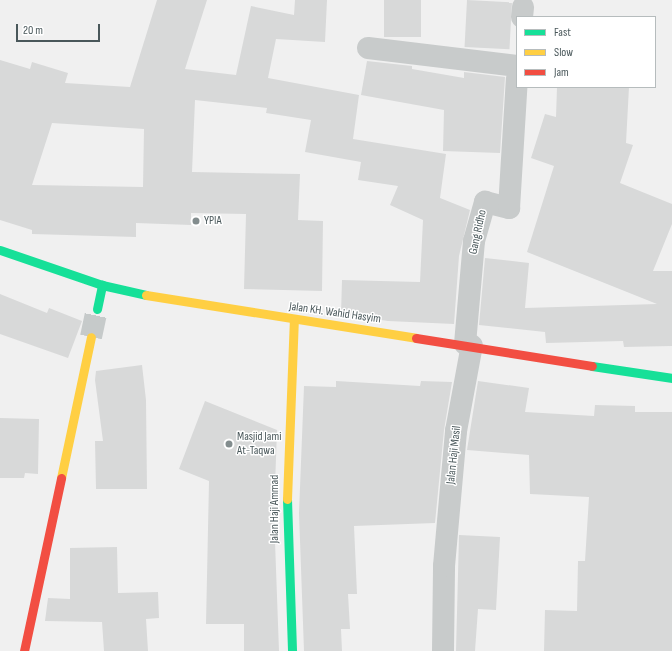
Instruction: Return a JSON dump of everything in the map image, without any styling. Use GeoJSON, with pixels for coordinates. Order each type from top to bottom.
{"type":"FeatureCollection","features":[{"type":"Feature","properties":{"kind":"street"},"geometry":{"type":"LineString","coordinates":[[368,48],[516,66]]}},
{"type":"Feature","properties":{"kind":"street","name":"Gang Ridho"},"geometry":{"type":"LineString","coordinates":[[469,344],[474,241],[485,202],[509,208],[516,88]]}},
{"type":"Feature","properties":{"kind":"street","name":"Jalan KH. Wahid Hasyim"},"geometry":{"type":"LineString","coordinates":[[0,250],[102,285],[158,298],[294,320],[469,344],[672,378]]}},
{"type":"Feature","properties":{"kind":"street"},"geometry":{"type":"LineString","coordinates":[[97,309],[102,285]]}},
{"type":"Feature","properties":{"kind":"street","name":"Jalan Haji Ammad"},"geometry":{"type":"LineString","coordinates":[[292,651],[286,513],[294,320]]}},
{"type":"Feature","properties":{"kind":"street"},"geometry":{"type":"LineString","coordinates":[[24,651],[91,338]]}},
{"type":"Feature","properties":{"kind":"street","name":"Jalan Haji Masil"},"geometry":{"type":"LineString","coordinates":[[443,651],[444,566],[456,431],[469,344]]}},
{"type":"Feature","properties":{"kind":"building"},"geometry":{"type":"Polygon","coordinates":[[[157,0],[207,0],[185,69],[236,75],[251,6],[294,15],[295,0],[327,0],[325,42],[276,39],[268,78],[359,95],[353,139],[446,154],[440,198],[470,210],[459,256],[454,324],[388,321],[341,314],[342,280],[420,282],[423,220],[390,205],[398,186],[358,180],[361,162],[305,152],[311,120],[266,113],[267,108],[195,100],[192,172],[300,174],[298,220],[323,221],[322,291],[244,289],[246,214],[191,213],[191,225],[136,223],[136,237],[32,234],[32,230],[0,220],[0,60],[30,69],[32,62],[68,73],[65,83],[130,87],[157,0]],[[52,123],[32,185],[143,187],[144,129],[52,123]]]}},
{"type":"Feature","properties":{"kind":"building"},"geometry":{"type":"Polygon","coordinates":[[[384,0],[421,0],[421,37],[384,37],[384,0]]]}},
{"type":"Feature","properties":{"kind":"building"},"geometry":{"type":"Polygon","coordinates":[[[467,0],[512,2],[509,49],[465,47],[467,0]]]}},
{"type":"Feature","properties":{"kind":"building"},"geometry":{"type":"Polygon","coordinates":[[[367,61],[412,66],[412,69],[464,78],[464,72],[505,77],[500,153],[443,151],[444,110],[361,95],[367,61]]]}},
{"type":"Feature","properties":{"kind":"building"},"geometry":{"type":"Polygon","coordinates":[[[557,88],[629,88],[626,143],[633,145],[620,183],[672,204],[672,224],[653,271],[672,271],[672,346],[624,347],[623,341],[546,343],[545,332],[479,325],[485,258],[529,263],[525,308],[657,304],[527,252],[554,166],[531,158],[545,114],[556,117],[557,88]]]}},
{"type":"Feature","properties":{"kind":"building"},"geometry":{"type":"Polygon","coordinates":[[[0,294],[47,313],[49,308],[82,321],[68,358],[0,334],[0,294]]]}},
{"type":"Feature","properties":{"kind":"building"},"geometry":{"type":"Polygon","coordinates":[[[142,365],[146,400],[147,489],[96,489],[95,441],[103,441],[95,380],[96,371],[142,365]]]}},
{"type":"Feature","properties":{"kind":"building"},"geometry":{"type":"Polygon","coordinates":[[[336,381],[420,386],[421,381],[452,382],[444,430],[435,523],[354,526],[357,594],[348,594],[350,629],[341,629],[342,651],[304,651],[299,513],[304,386],[336,387],[336,381]]]}},
{"type":"Feature","properties":{"kind":"building"},"geometry":{"type":"Polygon","coordinates":[[[478,381],[529,388],[525,412],[594,416],[595,405],[635,406],[635,412],[672,412],[672,651],[544,651],[545,610],[577,611],[578,561],[585,561],[589,497],[530,494],[529,455],[467,450],[478,381]]]}},
{"type":"Feature","properties":{"kind":"building"},"geometry":{"type":"Polygon","coordinates":[[[205,401],[277,430],[274,514],[279,651],[244,651],[244,624],[206,624],[209,481],[179,469],[205,401]]]}},
{"type":"Feature","properties":{"kind":"building"},"geometry":{"type":"Polygon","coordinates":[[[0,418],[39,419],[38,474],[25,473],[24,478],[0,478],[0,418]]]}},
{"type":"Feature","properties":{"kind":"building"},"geometry":{"type":"Polygon","coordinates":[[[459,535],[500,537],[496,610],[478,609],[475,651],[456,651],[459,535]]]}},
{"type":"Feature","properties":{"kind":"building"},"geometry":{"type":"Polygon","coordinates":[[[117,547],[118,593],[158,592],[159,618],[146,619],[148,651],[104,651],[102,622],[45,621],[48,598],[70,599],[70,548],[117,547]]]}},
{"type":"Feature","properties":{"kind":"tunnel"},"geometry":{"type":"LineString","coordinates":[[91,337],[97,309]]}},
{"type":"Feature","properties":{"kind":"traffic: fast"},"geometry":{"type":"LineString","coordinates":[[0,250],[102,285],[146,295]]}},
{"type":"Feature","properties":{"kind":"traffic: fast"},"geometry":{"type":"LineString","coordinates":[[97,309],[102,285]]}},
{"type":"Feature","properties":{"kind":"traffic: fast"},"geometry":{"type":"LineString","coordinates":[[592,366],[672,378]]}},
{"type":"Feature","properties":{"kind":"traffic: fast"},"geometry":{"type":"LineString","coordinates":[[287,499],[292,651]]}},
{"type":"Feature","properties":{"kind":"traffic: slow"},"geometry":{"type":"LineString","coordinates":[[146,295],[416,338]]}},
{"type":"Feature","properties":{"kind":"traffic: slow"},"geometry":{"type":"LineString","coordinates":[[287,499],[294,320]]}},
{"type":"Feature","properties":{"kind":"traffic: slow"},"geometry":{"type":"LineString","coordinates":[[61,478],[91,337]]}},
{"type":"Feature","properties":{"kind":"traffic: jam"},"geometry":{"type":"LineString","coordinates":[[416,338],[592,366]]}},
{"type":"Feature","properties":{"kind":"traffic: jam"},"geometry":{"type":"LineString","coordinates":[[24,651],[61,478]]}},
{"type":"Feature","properties":{"kind":"place","name":"YPIA"},"geometry":{"type":"Point","coordinates":[196,221]}},
{"type":"Feature","properties":{"kind":"place","name":"Masjid Jami At-Taqwa"},"geometry":{"type":"Point","coordinates":[229,444]}}]}
